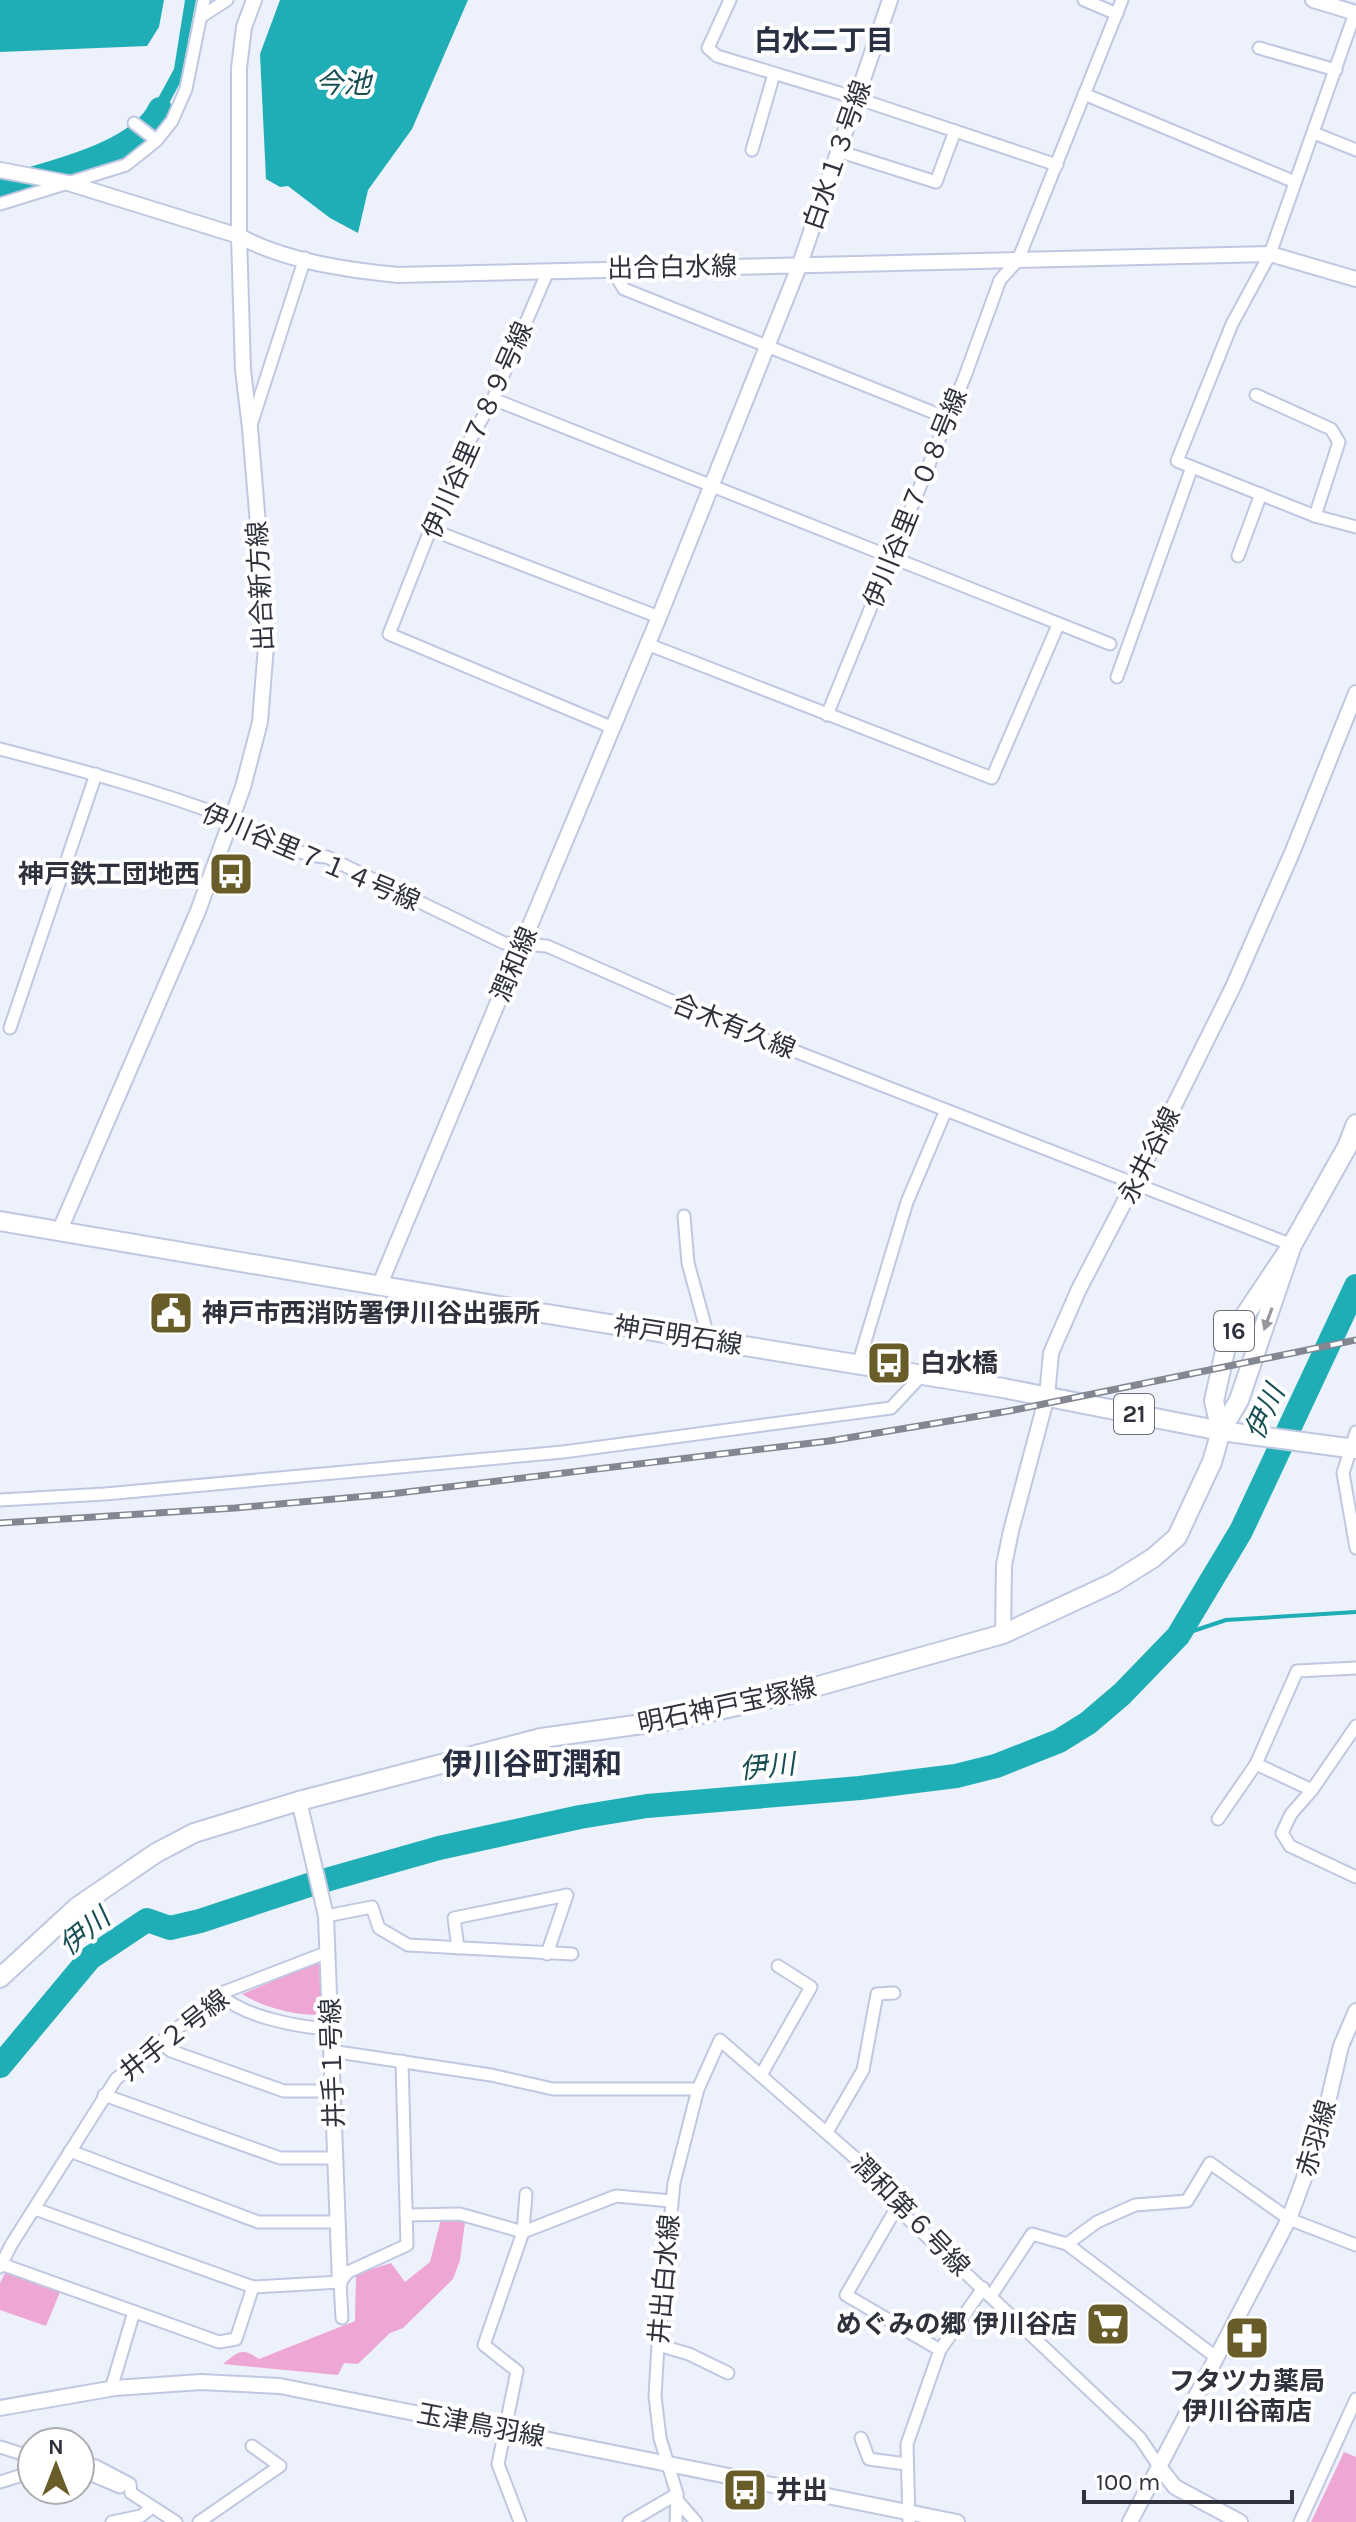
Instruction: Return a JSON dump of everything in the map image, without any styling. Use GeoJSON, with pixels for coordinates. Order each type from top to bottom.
{"type":"FeatureCollection","features":[{"type":"Feature","properties":{"kind":"main road","name":"明石神戸宝塚線"},"geometry":{"type":"LineString","coordinates":[[1221,1431],[1214,1401],[1227,1342],[1292,1245],[1347,1147],[1356,1124]]}},
{"type":"Feature","properties":{"kind":"main road","name":"神戸明石線"},"geometry":{"type":"LineString","coordinates":[[0,1221],[1047,1396],[1221,1431],[1351,1443]]}},
{"type":"Feature","properties":{"kind":"main road","name":"明石神戸宝塚線"},"geometry":{"type":"LineString","coordinates":[[0,1978],[77,1907],[156,1853],[194,1833],[541,1738],[728,1709],[1003,1634],[1113,1583],[1153,1558],[1177,1537],[1212,1462],[1221,1431],[1239,1400],[1292,1245]]}},
{"type":"Feature","properties":{"kind":"street"},"geometry":{"type":"LineString","coordinates":[[0,204],[126,165],[156,140],[172,121],[186,89],[204,0]]}},
{"type":"Feature","properties":{"kind":"street"},"geometry":{"type":"LineString","coordinates":[[202,16],[227,0]]}},
{"type":"Feature","properties":{"kind":"street","name":"出合新方線"},"geometry":{"type":"LineString","coordinates":[[59,1232],[198,911],[232,820],[260,722],[267,633],[243,370],[239,236],[239,68],[244,27],[254,0]]}},
{"type":"Feature","properties":{"kind":"street"},"geometry":{"type":"LineString","coordinates":[[730,0],[708,48],[717,56],[856,98],[1057,165]]}},
{"type":"Feature","properties":{"kind":"street"},"geometry":{"type":"LineString","coordinates":[[1084,0],[1117,14]]}},
{"type":"Feature","properties":{"kind":"street"},"geometry":{"type":"LineString","coordinates":[[1018,260],[1122,0]]}},
{"type":"Feature","properties":{"kind":"street"},"geometry":{"type":"LineString","coordinates":[[1313,0],[1356,12],[1270,254],[1232,324],[1177,461],[1315,516],[1356,527]]}},
{"type":"Feature","properties":{"kind":"street","name":"白水１３号線"},"geometry":{"type":"LineString","coordinates":[[711,485],[800,264],[885,1]]}},
{"type":"Feature","properties":{"kind":"street"},"geometry":{"type":"LineString","coordinates":[[1259,48],[1336,70]]}},
{"type":"Feature","properties":{"kind":"street"},"geometry":{"type":"LineString","coordinates":[[752,150],[774,74]]}},
{"type":"Feature","properties":{"kind":"street"},"geometry":{"type":"LineString","coordinates":[[1084,94],[1295,182]]}},
{"type":"Feature","properties":{"kind":"street"},"geometry":{"type":"LineString","coordinates":[[134,123],[156,140]]}},
{"type":"Feature","properties":{"kind":"street"},"geometry":{"type":"LineString","coordinates":[[838,151],[936,182],[955,131]]}},
{"type":"Feature","properties":{"kind":"street"},"geometry":{"type":"LineString","coordinates":[[1314,133],[1356,150]]}},
{"type":"Feature","properties":{"kind":"street","name":"出合白水線"},"geometry":{"type":"LineString","coordinates":[[0,170],[68,183],[239,236],[262,248],[342,270],[398,275],[1270,254],[1356,279]]}},
{"type":"Feature","properties":{"kind":"street"},"geometry":{"type":"LineString","coordinates":[[250,428],[305,258]]}},
{"type":"Feature","properties":{"kind":"street","name":"伊川谷里７０８号線"},"geometry":{"type":"LineString","coordinates":[[827,715],[1000,280],[1018,260]]}},
{"type":"Feature","properties":{"kind":"street"},"geometry":{"type":"LineString","coordinates":[[611,268],[624,289],[947,418]]}},
{"type":"Feature","properties":{"kind":"street","name":"伊川谷里７８９号線"},"geometry":{"type":"LineString","coordinates":[[548,271],[493,399],[456,465],[389,634],[611,727]]}},
{"type":"Feature","properties":{"kind":"street"},"geometry":{"type":"LineString","coordinates":[[1256,395],[1331,429],[1339,442],[1315,516]]}},
{"type":"Feature","properties":{"kind":"street"},"geometry":{"type":"LineString","coordinates":[[493,399],[1110,644]]}},
{"type":"Feature","properties":{"kind":"street"},"geometry":{"type":"LineString","coordinates":[[1117,677],[1192,467]]}},
{"type":"Feature","properties":{"kind":"street","name":"潤和線"},"geometry":{"type":"LineString","coordinates":[[380,1284],[659,617],[711,485]]}},
{"type":"Feature","properties":{"kind":"street"},"geometry":{"type":"LineString","coordinates":[[1238,556],[1261,494]]}},
{"type":"Feature","properties":{"kind":"street"},"geometry":{"type":"LineString","coordinates":[[432,530],[659,617]]}},
{"type":"Feature","properties":{"kind":"street"},"geometry":{"type":"LineString","coordinates":[[647,644],[992,778],[1058,625]]}},
{"type":"Feature","properties":{"kind":"street","name":"永井谷線"},"geometry":{"type":"LineString","coordinates":[[1003,1634],[1004,1565],[1047,1396],[1051,1353],[1079,1289],[1233,987],[1292,853],[1356,693]]}},
{"type":"Feature","properties":{"kind":"street","name":"伊川谷里７１４号線"},"geometry":{"type":"LineString","coordinates":[[0,749],[96,774],[232,820],[307,857],[327,857],[504,943],[523,943]]}},
{"type":"Feature","properties":{"kind":"street"},"geometry":{"type":"LineString","coordinates":[[10,1028],[96,774]]}},
{"type":"Feature","properties":{"kind":"street","name":"合木有久線"},"geometry":{"type":"LineString","coordinates":[[523,943],[547,946],[715,1020],[1292,1245]]}},
{"type":"Feature","properties":{"kind":"street"},"geometry":{"type":"LineString","coordinates":[[858,1365],[907,1202],[946,1110]]}},
{"type":"Feature","properties":{"kind":"street"},"geometry":{"type":"LineString","coordinates":[[684,1216],[688,1263],[709,1340]]}},
{"type":"Feature","properties":{"kind":"street"},"geometry":{"type":"LineString","coordinates":[[0,1500],[105,1494],[563,1452],[891,1408],[922,1375]]}},
{"type":"Feature","properties":{"kind":"street"},"geometry":{"type":"LineString","coordinates":[[1351,1443],[1343,1473],[1356,1548]]}},
{"type":"Feature","properties":{"kind":"street"},"geometry":{"type":"LineString","coordinates":[[1218,1819],[1256,1764],[1297,1671],[1356,1668]]}},
{"type":"Feature","properties":{"kind":"street"},"geometry":{"type":"LineString","coordinates":[[1356,1726],[1312,1790],[1291,1814],[1282,1833],[1290,1846],[1356,1877]]}},
{"type":"Feature","properties":{"kind":"street"},"geometry":{"type":"LineString","coordinates":[[1256,1764],[1312,1790]]}},
{"type":"Feature","properties":{"kind":"street","name":"井手１号線"},"geometry":{"type":"LineString","coordinates":[[301,1806],[326,1916],[342,2318]]}},
{"type":"Feature","properties":{"kind":"street"},"geometry":{"type":"LineString","coordinates":[[458,1948],[454,1918],[567,1895],[547,1954]]}},
{"type":"Feature","properties":{"kind":"street"},"geometry":{"type":"LineString","coordinates":[[326,1916],[372,1907],[379,1928],[408,1945],[572,1954]]}},
{"type":"Feature","properties":{"kind":"street","name":"井手２号線"},"geometry":{"type":"LineString","coordinates":[[1,2266],[116,2079],[219,1994],[328,1952]]}},
{"type":"Feature","properties":{"kind":"street"},"geometry":{"type":"LineString","coordinates":[[761,2075],[811,1987],[778,1966]]}},
{"type":"Feature","properties":{"kind":"street"},"geometry":{"type":"LineString","coordinates":[[827,2132],[863,2070],[877,1994],[894,1993]]}},
{"type":"Feature","properties":{"kind":"street"},"geometry":{"type":"LineString","coordinates":[[219,1994],[229,2003],[299,2027],[330,2029]]}},
{"type":"Feature","properties":{"kind":"street","name":"赤羽線"},"geometry":{"type":"LineString","coordinates":[[1130,2522],[1289,2219],[1321,2132],[1341,2046],[1353,2028],[1356,2011]]}},
{"type":"Feature","properties":{"kind":"street","name":"潤和第６号線"},"geometry":{"type":"LineString","coordinates":[[720,2040],[869,2170],[897,2207],[1140,2438],[1160,2468]]}},
{"type":"Feature","properties":{"kind":"street","name":"井出白水線"},"geometry":{"type":"LineString","coordinates":[[676,2522],[677,2497],[660,2438],[655,2396],[671,2201],[698,2089],[720,2040]]}},
{"type":"Feature","properties":{"kind":"street"},"geometry":{"type":"LineString","coordinates":[[160,2042],[171,2051],[284,2091],[333,2091]]}},
{"type":"Feature","properties":{"kind":"street"},"geometry":{"type":"LineString","coordinates":[[331,2051],[491,2075],[553,2089],[698,2089]]}},
{"type":"Feature","properties":{"kind":"street"},"geometry":{"type":"LineString","coordinates":[[35,2209],[253,2287],[340,2282],[348,2272],[407,2245],[402,2061]]}},
{"type":"Feature","properties":{"kind":"street"},"geometry":{"type":"LineString","coordinates":[[104,2095],[280,2158],[336,2158]]}},
{"type":"Feature","properties":{"kind":"street"},"geometry":{"type":"LineString","coordinates":[[70,2151],[258,2222],[338,2222]]}},
{"type":"Feature","properties":{"kind":"street"},"geometry":{"type":"LineString","coordinates":[[1067,2244],[1097,2222],[1135,2205],[1187,2201],[1210,2163],[1289,2219],[1356,2245]]}},
{"type":"Feature","properties":{"kind":"street"},"geometry":{"type":"LineString","coordinates":[[520,2522],[498,2464],[517,2371],[484,2345],[523,2232],[526,2194]]}},
{"type":"Feature","properties":{"kind":"street"},"geometry":{"type":"LineString","coordinates":[[406,2215],[460,2214],[523,2232],[616,2196],[671,2201]]}},
{"type":"Feature","properties":{"kind":"street"},"geometry":{"type":"LineString","coordinates":[[897,2207],[846,2295],[940,2350]]}},
{"type":"Feature","properties":{"kind":"street"},"geometry":{"type":"LineString","coordinates":[[909,2517],[907,2444],[940,2350],[1032,2234],[1067,2244],[1217,2358]]}},
{"type":"Feature","properties":{"kind":"street"},"geometry":{"type":"LineString","coordinates":[[1,2266],[219,2342],[236,2339],[253,2287]]}},
{"type":"Feature","properties":{"kind":"street"},"geometry":{"type":"LineString","coordinates":[[111,2389],[134,2312]]}},
{"type":"Feature","properties":{"kind":"street"},"geometry":{"type":"LineString","coordinates":[[658,2345],[689,2354],[728,2373]]}},
{"type":"Feature","properties":{"kind":"street","name":"玉津鳥羽線"},"geometry":{"type":"LineString","coordinates":[[0,2408],[111,2389],[201,2382],[280,2386],[505,2429],[909,2517],[957,2522]]}},
{"type":"Feature","properties":{"kind":"street"},"geometry":{"type":"LineString","coordinates":[[1300,2522],[1356,2399]]}},
{"type":"Feature","properties":{"kind":"street"},"geometry":{"type":"LineString","coordinates":[[861,2438],[869,2459],[906,2464]]}},
{"type":"Feature","properties":{"kind":"street"},"geometry":{"type":"LineString","coordinates":[[199,2522],[280,2466],[252,2446]]}},
{"type":"Feature","properties":{"kind":"street"},"geometry":{"type":"LineString","coordinates":[[96,2466],[130,2484],[131,2493]]}},
{"type":"Feature","properties":{"kind":"street"},"geometry":{"type":"LineString","coordinates":[[1160,2468],[1175,2487],[1240,2522]]}},
{"type":"Feature","properties":{"kind":"street"},"geometry":{"type":"LineString","coordinates":[[96,2477],[131,2493],[176,2522]]}},
{"type":"Feature","properties":{"kind":"street"},"geometry":{"type":"LineString","coordinates":[[629,2522],[677,2497],[696,2522]]}},
{"type":"Feature","properties":{"kind":"street"},"geometry":{"type":"LineString","coordinates":[[112,2522],[141,2516],[152,2507]]}},
{"type":"Feature","properties":{"kind":"shaded area"},"geometry":{"type":"Polygon","coordinates":[[[316,1963],[321,1965],[321,2015],[280,2010],[242,1994],[316,1963]]]}},
{"type":"Feature","properties":{"kind":"shaded area"},"geometry":{"type":"Polygon","coordinates":[[[441,2219],[465,2222],[460,2260],[453,2279],[403,2328],[390,2333],[358,2364],[344,2363],[338,2375],[223,2364],[240,2352],[259,2359],[355,2321],[356,2274],[391,2263],[405,2282],[430,2262],[441,2219]]]}},
{"type":"Feature","properties":{"kind":"shaded area"},"geometry":{"type":"Polygon","coordinates":[[[5,2273],[60,2292],[46,2326],[0,2310],[0,2283],[5,2273]]]}},
{"type":"Feature","properties":{"kind":"shaded area"},"geometry":{"type":"Polygon","coordinates":[[[1344,2452],[1356,2457],[1356,2522],[1311,2522],[1344,2452]]]}},
{"type":"Feature","properties":{"kind":"water"},"geometry":{"type":"Polygon","coordinates":[[[0,0],[164,0],[159,27],[147,46],[0,52],[0,0]]]}},
{"type":"Feature","properties":{"kind":"water"},"geometry":{"type":"Polygon","coordinates":[[[185,0],[196,0],[180,83],[153,133],[143,124],[147,119],[144,116],[147,111],[150,113],[174,69],[185,0]]]}},
{"type":"Feature","properties":{"kind":"water","name":"今池"},"geometry":{"type":"Polygon","coordinates":[[[280,0],[468,0],[412,129],[368,190],[358,233],[330,218],[288,186],[280,187],[266,179],[260,54],[280,0]]]}},
{"type":"Feature","properties":{"kind":"waterway"},"geometry":{"type":"LineString","coordinates":[[0,188],[112,151],[149,125],[160,109]]}},
{"type":"Feature","properties":{"kind":"waterway","name":"伊川"},"geometry":{"type":"LineString","coordinates":[[0,2066],[90,1958],[147,1920],[170,1928],[200,1921],[312,1884],[439,1848],[580,1817],[647,1806],[860,1788],[956,1776],[996,1766],[1059,1741],[1088,1723],[1122,1694],[1178,1636],[1241,1531],[1356,1286]]}},
{"type":"Feature","properties":{"kind":"waterway"},"geometry":{"type":"LineString","coordinates":[[1178,1636],[1226,1620],[1356,1612]]}},
{"type":"Feature","properties":{"kind":"railway"},"geometry":{"type":"LineString","coordinates":[[0,1523],[235,1508],[390,1494],[829,1441],[1009,1411],[1356,1340]]}},
{"type":"Feature","properties":{"kind":"place","name":"神戸鉄工団地西"},"geometry":{"type":"Point","coordinates":[231,874]}},
{"type":"Feature","properties":{"kind":"place","name":"神戸市西消防署伊川谷出張所"},"geometry":{"type":"Point","coordinates":[171,1313]}},
{"type":"Feature","properties":{"kind":"place","name":"白水橋"},"geometry":{"type":"Point","coordinates":[889,1363]}},
{"type":"Feature","properties":{"kind":"place","name":"めぐみの郷 伊川谷店"},"geometry":{"type":"Point","coordinates":[1108,2324]}},
{"type":"Feature","properties":{"kind":"place","name":"フタツカ薬局 伊川谷南店"},"geometry":{"type":"Point","coordinates":[1247,2338]}},
{"type":"Feature","properties":{"kind":"place","name":"井出"},"geometry":{"type":"Point","coordinates":[745,2490]}},
{"type":"Feature","properties":{"kind":"district","name":"白水二丁目"},"geometry":{"type":"Point","coordinates":[824,40]}},
{"type":"Feature","properties":{"kind":"district","name":"伊川谷町潤和"},"geometry":{"type":"Point","coordinates":[532,1764]}}]}
